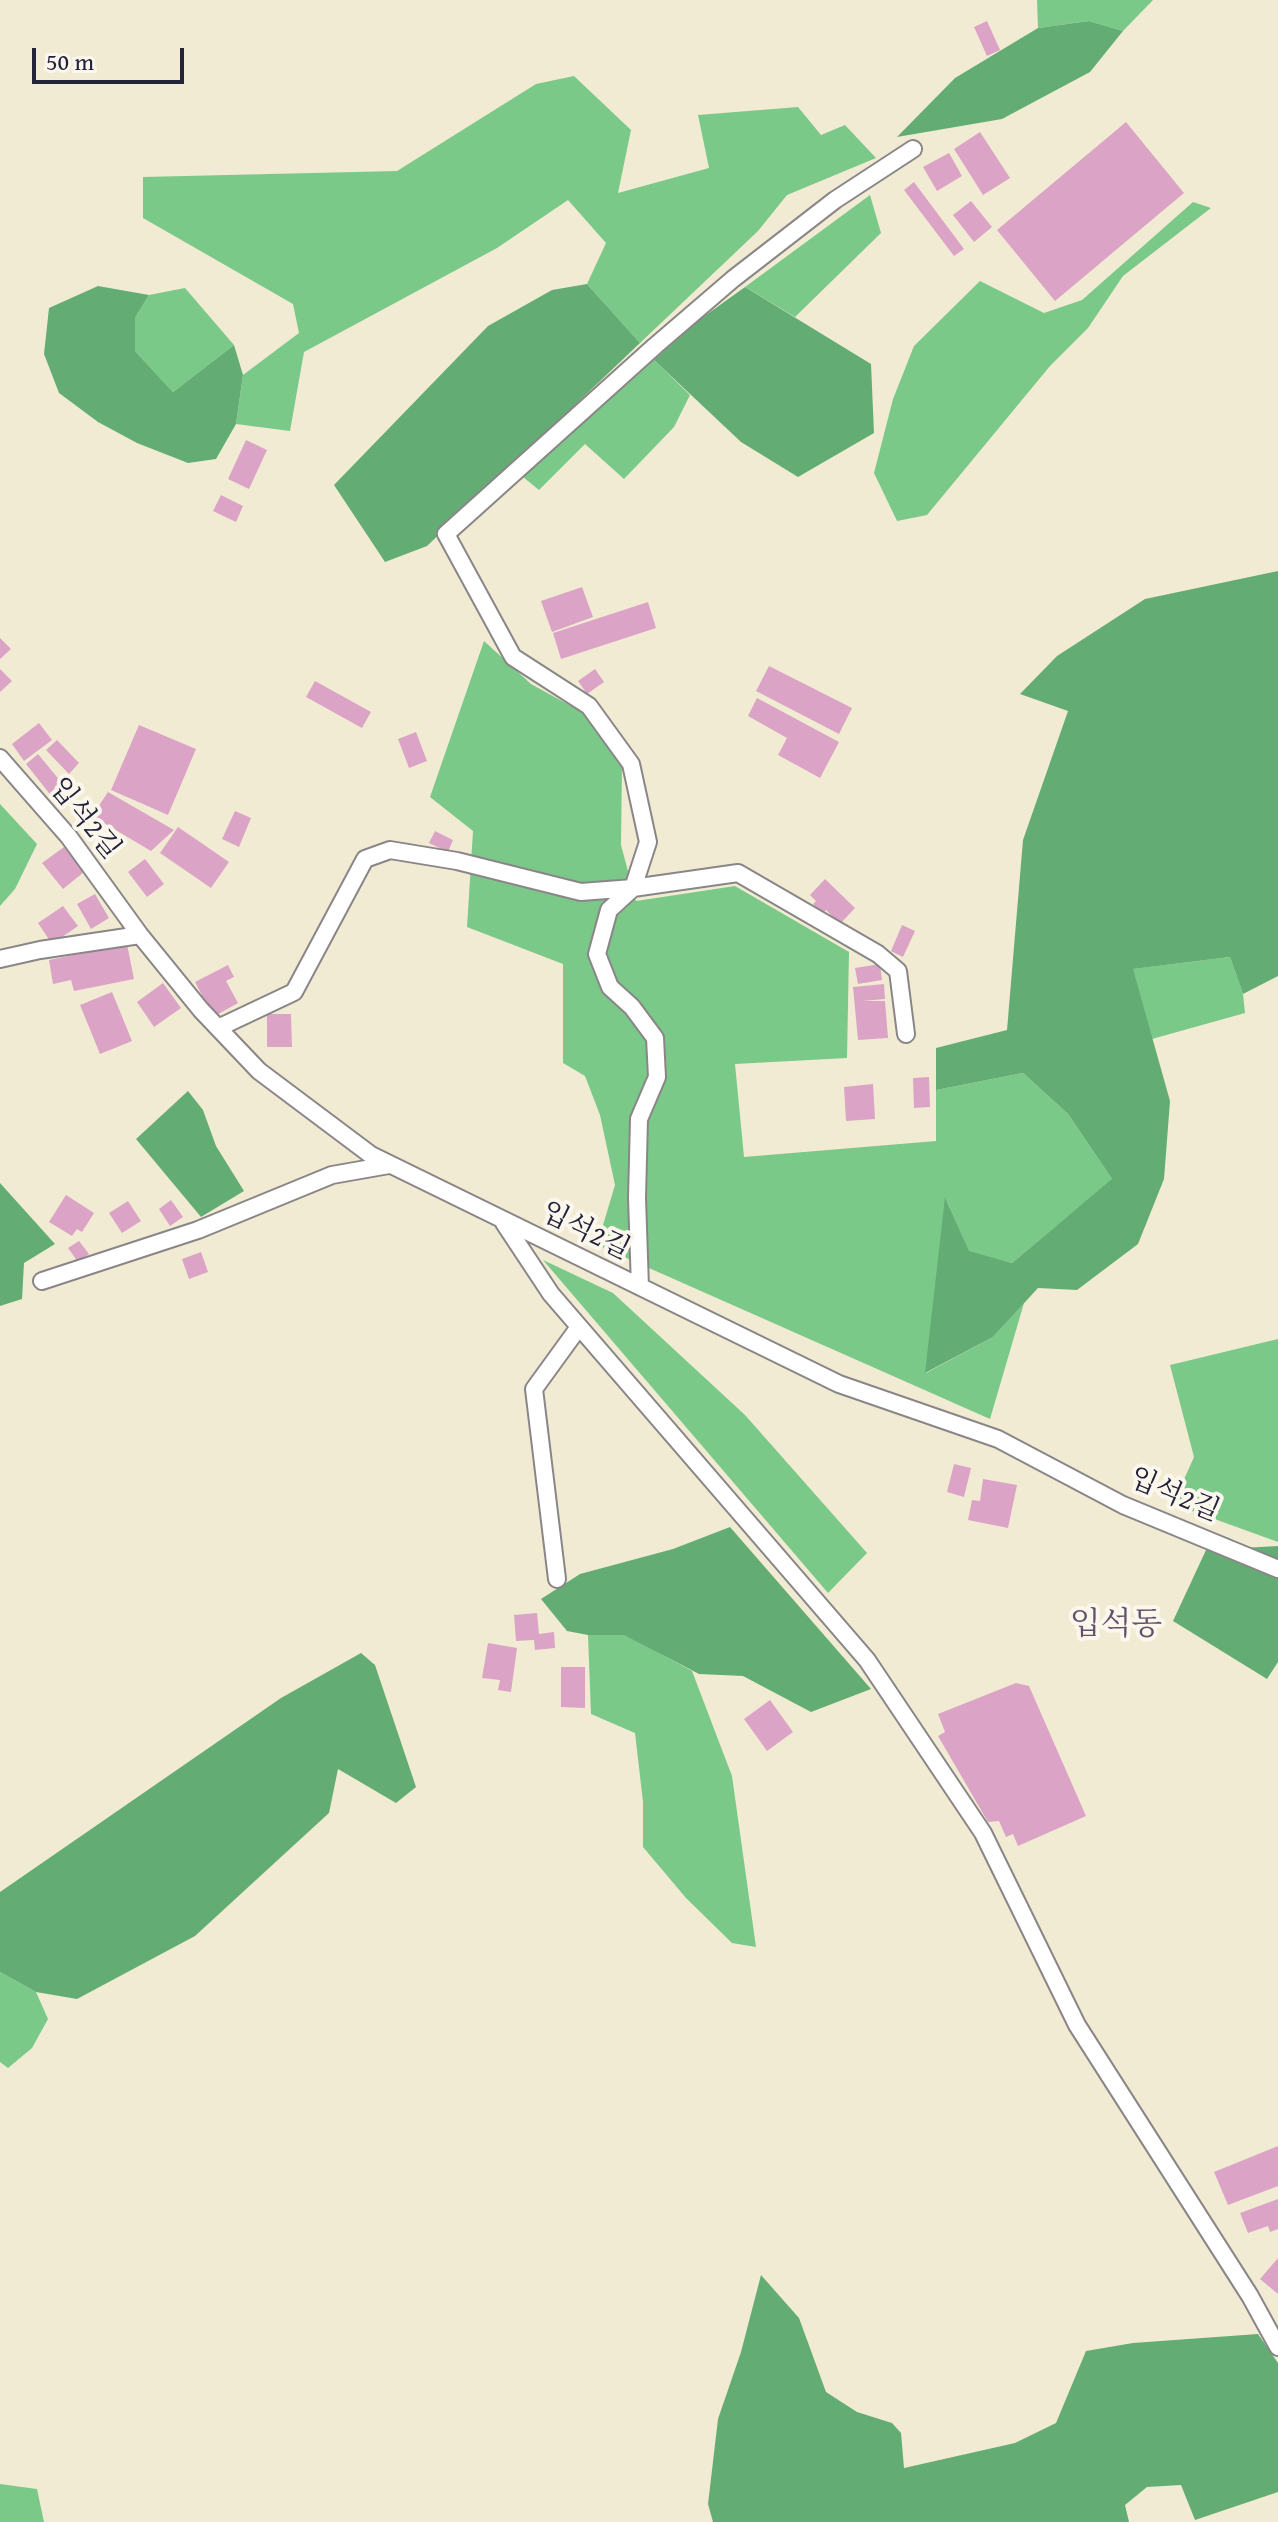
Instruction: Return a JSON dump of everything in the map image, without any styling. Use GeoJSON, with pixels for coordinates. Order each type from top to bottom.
{"type":"FeatureCollection","features":[{"type":"Feature","properties":{"kind":"street"},"geometry":{"type":"LineString","coordinates":[[640,1287],[637,1198],[639,1119],[657,1077],[655,1038],[632,1007],[610,987],[597,954],[609,910],[633,888],[648,842],[631,764],[589,706],[513,657],[446,534],[733,279],[835,200],[913,149]]}},
{"type":"Feature","properties":{"kind":"street","name":"입석2길"},"geometry":{"type":"LineString","coordinates":[[0,758],[69,837],[140,935],[218,1028],[259,1071],[371,1155],[839,1384],[998,1439],[1123,1505],[1278,1569]]}},
{"type":"Feature","properties":{"kind":"street"},"geometry":{"type":"LineString","coordinates":[[218,1028],[294,992],[365,859],[390,850],[457,861],[581,892],[738,873],[878,954],[898,971],[906,1034]]}},
{"type":"Feature","properties":{"kind":"street"},"geometry":{"type":"LineString","coordinates":[[0,959],[140,935]]}},
{"type":"Feature","properties":{"kind":"street"},"geometry":{"type":"LineString","coordinates":[[42,1281],[198,1230],[332,1175],[389,1165]]}},
{"type":"Feature","properties":{"kind":"street"},"geometry":{"type":"LineString","coordinates":[[503,1221],[551,1294],[867,1660],[983,1833],[1077,2025],[1250,2296],[1278,2347]]}},
{"type":"Feature","properties":{"kind":"street"},"geometry":{"type":"LineString","coordinates":[[557,1579],[534,1389],[579,1327]]}},
{"type":"Feature","properties":{"kind":"green space"},"geometry":{"type":"Polygon","coordinates":[[[1037,0],[1153,0],[1123,31],[1089,21],[1038,28],[1037,0]]]}},
{"type":"Feature","properties":{"kind":"green space"},"geometry":{"type":"Polygon","coordinates":[[[1089,21],[1123,31],[1090,72],[1002,119],[897,137],[955,78],[1038,28],[1089,21]]]}},
{"type":"Feature","properties":{"kind":"green space"},"geometry":{"type":"Polygon","coordinates":[[[574,76],[631,130],[618,193],[709,168],[698,115],[798,107],[821,135],[845,125],[876,158],[787,195],[758,231],[640,343],[587,284],[606,243],[568,200],[497,248],[304,352],[290,431],[236,424],[243,375],[299,333],[293,304],[143,218],[143,177],[397,171],[536,84],[574,76]]]}},
{"type":"Feature","properties":{"kind":"green space"},"geometry":{"type":"Polygon","coordinates":[[[870,195],[881,233],[795,317],[745,287],[870,195]]]}},
{"type":"Feature","properties":{"kind":"green space"},"geometry":{"type":"Polygon","coordinates":[[[1193,202],[1211,208],[1123,276],[1088,328],[1050,366],[927,515],[897,521],[874,473],[893,399],[914,346],[980,281],[1044,313],[1082,300],[1193,202]]]}},
{"type":"Feature","properties":{"kind":"green space"},"geometry":{"type":"Polygon","coordinates":[[[587,284],[640,343],[427,546],[385,562],[334,485],[488,326],[552,290],[587,284]]]}},
{"type":"Feature","properties":{"kind":"green space"},"geometry":{"type":"Polygon","coordinates":[[[98,286],[149,295],[135,318],[135,351],[173,392],[234,345],[243,375],[236,424],[216,459],[188,463],[137,443],[98,422],[59,393],[44,354],[49,308],[98,286]]]}},
{"type":"Feature","properties":{"kind":"green space"},"geometry":{"type":"Polygon","coordinates":[[[745,287],[871,364],[874,433],[798,477],[741,442],[654,360],[699,320],[745,287]]]}},
{"type":"Feature","properties":{"kind":"green space"},"geometry":{"type":"Polygon","coordinates":[[[185,288],[234,345],[173,392],[135,351],[135,318],[149,295],[185,288]]]}},
{"type":"Feature","properties":{"kind":"green space"},"geometry":{"type":"Polygon","coordinates":[[[654,360],[690,395],[674,427],[624,479],[585,444],[539,490],[523,477],[654,360]]]}},
{"type":"Feature","properties":{"kind":"green space"},"geometry":{"type":"Polygon","coordinates":[[[1278,571],[1278,976],[1243,994],[1230,957],[1133,969],[1170,1101],[1164,1179],[1138,1244],[1077,1290],[1038,1288],[993,1337],[925,1373],[945,1197],[969,1251],[1012,1263],[1112,1179],[1068,1114],[1023,1073],[936,1090],[936,1048],[1007,1030],[1023,840],[1068,711],[1020,694],[1057,656],[1145,599],[1278,571]]]}},
{"type":"Feature","properties":{"kind":"green space"},"geometry":{"type":"Polygon","coordinates":[[[484,641],[531,684],[589,716],[622,766],[621,845],[636,901],[735,886],[849,952],[847,1058],[735,1064],[744,1157],[936,1141],[936,1090],[1023,1073],[1068,1114],[1112,1179],[1104,1192],[1067,1217],[1012,1263],[969,1252],[946,1199],[926,1373],[993,1337],[1024,1303],[990,1419],[597,1245],[615,1185],[600,1115],[585,1076],[563,1063],[563,964],[467,927],[473,831],[430,797],[484,641]]]}},
{"type":"Feature","properties":{"kind":"green space"},"geometry":{"type":"Polygon","coordinates":[[[0,804],[37,844],[15,889],[0,906],[0,804]]]}},
{"type":"Feature","properties":{"kind":"green space"},"geometry":{"type":"Polygon","coordinates":[[[1230,957],[1243,994],[1245,1013],[1152,1039],[1132,969],[1230,957]]]}},
{"type":"Feature","properties":{"kind":"green space"},"geometry":{"type":"Polygon","coordinates":[[[188,1091],[203,1110],[216,1146],[244,1191],[201,1217],[136,1139],[188,1091]]]}},
{"type":"Feature","properties":{"kind":"green space"},"geometry":{"type":"Polygon","coordinates":[[[0,1183],[55,1244],[24,1263],[22,1299],[0,1306],[0,1183]]]}},
{"type":"Feature","properties":{"kind":"green space"},"geometry":{"type":"Polygon","coordinates":[[[543,1260],[613,1293],[745,1415],[867,1553],[828,1593],[543,1260]]]}},
{"type":"Feature","properties":{"kind":"green space"},"geometry":{"type":"Polygon","coordinates":[[[1278,1339],[1278,1542],[1173,1504],[1194,1457],[1170,1365],[1278,1339]]]}},
{"type":"Feature","properties":{"kind":"green space"},"geometry":{"type":"Polygon","coordinates":[[[730,1527],[871,1689],[811,1712],[743,1676],[699,1674],[624,1635],[588,1635],[567,1631],[541,1599],[580,1574],[673,1549],[730,1527]]]}},
{"type":"Feature","properties":{"kind":"green space"},"geometry":{"type":"Polygon","coordinates":[[[1278,1546],[1278,1662],[1267,1679],[1173,1621],[1206,1550],[1278,1546]]]}},
{"type":"Feature","properties":{"kind":"green space"},"geometry":{"type":"Polygon","coordinates":[[[624,1634],[692,1671],[732,1776],[756,1947],[732,1943],[686,1898],[643,1847],[643,1802],[635,1733],[591,1714],[588,1635],[624,1634]]]}},
{"type":"Feature","properties":{"kind":"green space"},"geometry":{"type":"Polygon","coordinates":[[[361,1653],[375,1665],[416,1787],[396,1803],[338,1769],[329,1813],[195,1936],[77,1999],[36,1992],[0,1972],[0,1892],[281,1698],[361,1653]]]}},
{"type":"Feature","properties":{"kind":"green space"},"geometry":{"type":"Polygon","coordinates":[[[0,1972],[36,1992],[48,2019],[32,2048],[8,2068],[0,2062],[0,1972]]]}},
{"type":"Feature","properties":{"kind":"green space"},"geometry":{"type":"Polygon","coordinates":[[[761,2275],[799,2318],[826,2392],[857,2412],[892,2423],[901,2433],[904,2468],[1015,2443],[1056,2423],[1086,2351],[1133,2343],[1258,2334],[1278,2363],[1278,2492],[1195,2520],[1181,2485],[1147,2487],[1125,2505],[1129,2522],[713,2522],[708,2504],[718,2419],[741,2352],[761,2275]]]}},
{"type":"Feature","properties":{"kind":"green space"},"geometry":{"type":"Polygon","coordinates":[[[0,2484],[37,2489],[44,2522],[0,2522],[0,2484]]]}},
{"type":"Feature","properties":{"kind":"building"},"geometry":{"type":"Polygon","coordinates":[[[987,21],[1000,50],[987,56],[974,27],[987,21]]]}},
{"type":"Feature","properties":{"kind":"building"},"geometry":{"type":"Polygon","coordinates":[[[1126,122],[1184,193],[1055,301],[997,230],[1126,122]]]}},
{"type":"Feature","properties":{"kind":"building"},"geometry":{"type":"Polygon","coordinates":[[[980,132],[1010,178],[983,195],[954,149],[980,132]]]}},
{"type":"Feature","properties":{"kind":"building"},"geometry":{"type":"Polygon","coordinates":[[[949,153],[962,176],[937,191],[923,167],[949,153]]]}},
{"type":"Feature","properties":{"kind":"building"},"geometry":{"type":"Polygon","coordinates":[[[914,182],[964,249],[954,256],[904,190],[914,182]]]}},
{"type":"Feature","properties":{"kind":"building"},"geometry":{"type":"Polygon","coordinates":[[[971,201],[992,227],[974,242],[953,215],[971,201]]]}},
{"type":"Feature","properties":{"kind":"building"},"geometry":{"type":"Polygon","coordinates":[[[246,440],[267,450],[249,489],[228,479],[246,440]]]}},
{"type":"Feature","properties":{"kind":"building"},"geometry":{"type":"Polygon","coordinates":[[[221,495],[243,506],[236,522],[213,511],[221,495]]]}},
{"type":"Feature","properties":{"kind":"building"},"geometry":{"type":"Polygon","coordinates":[[[582,587],[593,617],[552,632],[541,601],[582,587]]]}},
{"type":"Feature","properties":{"kind":"building"},"geometry":{"type":"Polygon","coordinates":[[[648,602],[656,628],[561,659],[553,633],[648,602]]]}},
{"type":"Feature","properties":{"kind":"building"},"geometry":{"type":"Polygon","coordinates":[[[0,638],[11,649],[0,659],[0,638]]]}},
{"type":"Feature","properties":{"kind":"building"},"geometry":{"type":"Polygon","coordinates":[[[769,666],[852,708],[839,734],[756,691],[769,666]]]}},
{"type":"Feature","properties":{"kind":"building"},"geometry":{"type":"Polygon","coordinates":[[[0,669],[12,681],[0,692],[0,669]]]}},
{"type":"Feature","properties":{"kind":"building"},"geometry":{"type":"Polygon","coordinates":[[[595,669],[604,682],[587,694],[578,681],[595,669]]]}},
{"type":"Feature","properties":{"kind":"building"},"geometry":{"type":"Polygon","coordinates":[[[315,681],[371,712],[362,728],[306,697],[315,681]]]}},
{"type":"Feature","properties":{"kind":"building"},"geometry":{"type":"Polygon","coordinates":[[[757,698],[839,742],[820,778],[778,755],[787,738],[748,716],[757,698]]]}},
{"type":"Feature","properties":{"kind":"building"},"geometry":{"type":"Polygon","coordinates":[[[39,723],[52,740],[24,761],[12,744],[39,723]]]}},
{"type":"Feature","properties":{"kind":"building"},"geometry":{"type":"Polygon","coordinates":[[[139,725],[196,749],[168,815],[111,790],[139,725]]]}},
{"type":"Feature","properties":{"kind":"building"},"geometry":{"type":"Polygon","coordinates":[[[416,732],[427,761],[409,768],[398,739],[416,732]]]}},
{"type":"Feature","properties":{"kind":"building"},"geometry":{"type":"Polygon","coordinates":[[[57,740],[79,763],[69,774],[46,750],[57,740]]]}},
{"type":"Feature","properties":{"kind":"building"},"geometry":{"type":"Polygon","coordinates":[[[38,754],[66,788],[53,798],[26,764],[38,754]]]}},
{"type":"Feature","properties":{"kind":"building"},"geometry":{"type":"Polygon","coordinates":[[[108,792],[174,830],[151,851],[92,816],[108,792]]]}},
{"type":"Feature","properties":{"kind":"building"},"geometry":{"type":"Polygon","coordinates":[[[235,811],[251,818],[239,847],[222,839],[235,811]]]}},
{"type":"Feature","properties":{"kind":"building"},"geometry":{"type":"Polygon","coordinates":[[[178,827],[229,862],[211,888],[160,853],[178,827]]]}},
{"type":"Feature","properties":{"kind":"building"},"geometry":{"type":"Polygon","coordinates":[[[435,831],[453,840],[448,852],[429,843],[435,831]]]}},
{"type":"Feature","properties":{"kind":"building"},"geometry":{"type":"Polygon","coordinates":[[[64,847],[84,872],[63,889],[42,863],[64,847]]]}},
{"type":"Feature","properties":{"kind":"building"},"geometry":{"type":"Polygon","coordinates":[[[145,859],[164,884],[147,897],[128,872],[145,859]]]}},
{"type":"Feature","properties":{"kind":"building"},"geometry":{"type":"Polygon","coordinates":[[[825,879],[855,908],[840,924],[826,910],[822,914],[810,895],[825,879]]]}},
{"type":"Feature","properties":{"kind":"building"},"geometry":{"type":"Polygon","coordinates":[[[95,894],[109,918],[91,929],[77,904],[95,894]]]}},
{"type":"Feature","properties":{"kind":"building"},"geometry":{"type":"Polygon","coordinates":[[[63,906],[78,926],[52,944],[38,923],[63,906]]]}},
{"type":"Feature","properties":{"kind":"building"},"geometry":{"type":"Polygon","coordinates":[[[902,925],[915,931],[903,957],[891,951],[902,925]]]}},
{"type":"Feature","properties":{"kind":"building"},"geometry":{"type":"Polygon","coordinates":[[[127,944],[134,979],[74,991],[71,980],[53,984],[49,960],[127,944]]]}},
{"type":"Feature","properties":{"kind":"building"},"geometry":{"type":"Polygon","coordinates":[[[880,964],[882,980],[858,984],[855,968],[880,964]]]}},
{"type":"Feature","properties":{"kind":"building"},"geometry":{"type":"Polygon","coordinates":[[[228,965],[234,977],[226,981],[238,1003],[213,1017],[195,982],[228,965]]]}},
{"type":"Feature","properties":{"kind":"building"},"geometry":{"type":"Polygon","coordinates":[[[163,983],[181,1008],[154,1027],[137,1002],[163,983]]]}},
{"type":"Feature","properties":{"kind":"building"},"geometry":{"type":"Polygon","coordinates":[[[884,984],[885,999],[863,1001],[885,1001],[888,1038],[858,1040],[853,987],[884,984]]]}},
{"type":"Feature","properties":{"kind":"building"},"geometry":{"type":"Polygon","coordinates":[[[112,992],[132,1041],[100,1054],[80,1005],[112,992]]]}},
{"type":"Feature","properties":{"kind":"building"},"geometry":{"type":"Polygon","coordinates":[[[267,1014],[291,1014],[292,1047],[267,1047],[267,1014]]]}},
{"type":"Feature","properties":{"kind":"building"},"geometry":{"type":"Polygon","coordinates":[[[929,1077],[930,1107],[914,1108],[913,1078],[929,1077]]]}},
{"type":"Feature","properties":{"kind":"building"},"geometry":{"type":"Polygon","coordinates":[[[873,1084],[875,1119],[846,1121],[844,1087],[873,1084]]]}},
{"type":"Feature","properties":{"kind":"building"},"geometry":{"type":"Polygon","coordinates":[[[66,1195],[94,1213],[82,1232],[77,1229],[72,1236],[49,1222],[66,1195]]]}},
{"type":"Feature","properties":{"kind":"building"},"geometry":{"type":"Polygon","coordinates":[[[171,1200],[183,1217],[170,1226],[159,1209],[171,1200]]]}},
{"type":"Feature","properties":{"kind":"building"},"geometry":{"type":"Polygon","coordinates":[[[128,1201],[141,1221],[122,1233],[109,1213],[128,1201]]]}},
{"type":"Feature","properties":{"kind":"building"},"geometry":{"type":"Polygon","coordinates":[[[79,1241],[89,1254],[78,1262],[68,1248],[79,1241]]]}},
{"type":"Feature","properties":{"kind":"building"},"geometry":{"type":"Polygon","coordinates":[[[201,1252],[208,1272],[189,1279],[182,1259],[201,1252]]]}},
{"type":"Feature","properties":{"kind":"building"},"geometry":{"type":"Polygon","coordinates":[[[954,1464],[971,1468],[964,1497],[947,1492],[954,1464]]]}},
{"type":"Feature","properties":{"kind":"building"},"geometry":{"type":"Polygon","coordinates":[[[983,1479],[1017,1485],[1008,1528],[968,1520],[972,1500],[980,1501],[983,1479]]]}},
{"type":"Feature","properties":{"kind":"building"},"geometry":{"type":"Polygon","coordinates":[[[537,1613],[539,1634],[554,1632],[555,1648],[535,1650],[534,1640],[516,1641],[514,1615],[537,1613]]]}},
{"type":"Feature","properties":{"kind":"building"},"geometry":{"type":"Polygon","coordinates":[[[488,1643],[517,1648],[511,1692],[498,1690],[500,1680],[482,1678],[488,1643]]]}},
{"type":"Feature","properties":{"kind":"building"},"geometry":{"type":"Polygon","coordinates":[[[561,1667],[585,1667],[585,1708],[561,1707],[561,1667]]]}},
{"type":"Feature","properties":{"kind":"building"},"geometry":{"type":"Polygon","coordinates":[[[1016,1683],[1029,1686],[1086,1816],[1018,1846],[1013,1834],[1006,1837],[999,1821],[988,1822],[938,1736],[945,1732],[938,1714],[1016,1683]]]}},
{"type":"Feature","properties":{"kind":"building"},"geometry":{"type":"Polygon","coordinates":[[[770,1700],[793,1732],[767,1751],[744,1719],[770,1700]]]}},
{"type":"Feature","properties":{"kind":"building"},"geometry":{"type":"Polygon","coordinates":[[[1278,2146],[1278,2186],[1228,2205],[1214,2172],[1278,2146]]]}},
{"type":"Feature","properties":{"kind":"building"},"geometry":{"type":"Polygon","coordinates":[[[1278,2199],[1278,2229],[1270,2232],[1268,2226],[1248,2233],[1240,2213],[1278,2199]]]}},
{"type":"Feature","properties":{"kind":"building"},"geometry":{"type":"Polygon","coordinates":[[[1278,2258],[1278,2294],[1260,2279],[1278,2258]]]}},
{"type":"Feature","properties":{"kind":"district","name":"입석동"},"geometry":{"type":"Point","coordinates":[1116,1626]}}]}
